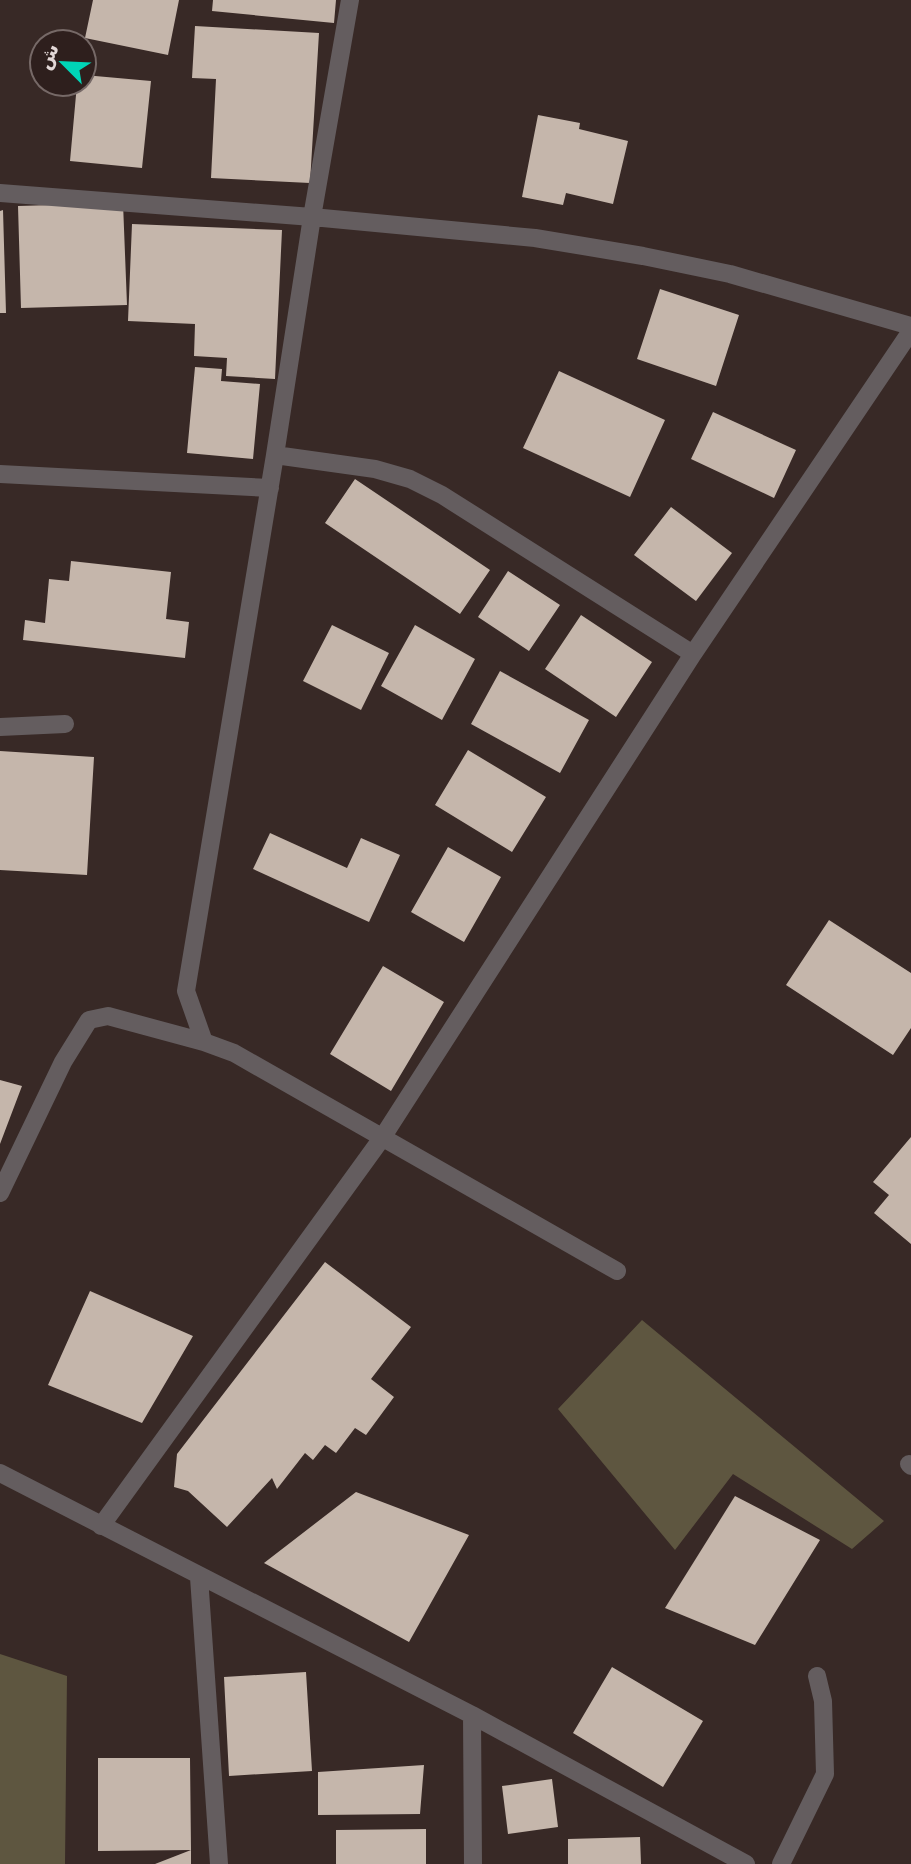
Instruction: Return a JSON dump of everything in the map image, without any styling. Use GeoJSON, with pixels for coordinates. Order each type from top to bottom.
{"type":"FeatureCollection","features":[{"type":"Feature","properties":{"kind":"street"},"geometry":{"type":"LineString","coordinates":[[204,1042],[186,991],[350,0]]}},
{"type":"Feature","properties":{"kind":"street"},"geometry":{"type":"LineString","coordinates":[[0,193],[312,217],[535,238],[730,274],[911,329],[693,654],[382,1138],[101,1526]]}},
{"type":"Feature","properties":{"kind":"street"},"geometry":{"type":"LineString","coordinates":[[275,455],[375,469],[410,479],[442,495],[693,654]]}},
{"type":"Feature","properties":{"kind":"street"},"geometry":{"type":"LineString","coordinates":[[0,474],[270,488]]}},
{"type":"Feature","properties":{"kind":"street"},"geometry":{"type":"LineString","coordinates":[[0,727],[65,724]]}},
{"type":"Feature","properties":{"kind":"street"},"geometry":{"type":"LineString","coordinates":[[0,1194],[63,1062],[89,1020],[108,1016],[204,1042],[234,1053],[617,1271]]}},
{"type":"Feature","properties":{"kind":"street"},"geometry":{"type":"LineString","coordinates":[[0,1473],[472,1715],[746,1864]]}},
{"type":"Feature","properties":{"kind":"street"},"geometry":{"type":"LineString","coordinates":[[199,1577],[219,1864]]}},
{"type":"Feature","properties":{"kind":"street"},"geometry":{"type":"LineString","coordinates":[[781,1864],[825,1774],[823,1701],[817,1676]]}},
{"type":"Feature","properties":{"kind":"street"},"geometry":{"type":"LineString","coordinates":[[472,1715],[473,1864]]}},
{"type":"Feature","properties":{"kind":"shaded area"},"geometry":{"type":"Polygon","coordinates":[[[642,1320],[884,1521],[852,1549],[733,1474],[675,1550],[558,1409],[642,1320]]]}},
{"type":"Feature","properties":{"kind":"shaded area"},"geometry":{"type":"Polygon","coordinates":[[[0,1654],[67,1676],[65,1864],[0,1864],[0,1654]]]}},
{"type":"Feature","properties":{"kind":"building"},"geometry":{"type":"Polygon","coordinates":[[[93,0],[179,0],[168,55],[98,41],[98,28],[87,28],[93,0]]]}},
{"type":"Feature","properties":{"kind":"building"},"geometry":{"type":"Polygon","coordinates":[[[213,0],[336,0],[334,23],[212,11],[213,0]]]}},
{"type":"Feature","properties":{"kind":"building"},"geometry":{"type":"Polygon","coordinates":[[[195,26],[319,33],[310,183],[211,178],[216,79],[192,78],[195,26]]]}},
{"type":"Feature","properties":{"kind":"building"},"geometry":{"type":"Polygon","coordinates":[[[98,76],[151,81],[142,168],[70,161],[76,98],[98,98],[98,76]]]}},
{"type":"Feature","properties":{"kind":"building"},"geometry":{"type":"Polygon","coordinates":[[[538,115],[580,123],[579,129],[628,141],[613,204],[566,193],[563,205],[522,197],[538,115]]]}},
{"type":"Feature","properties":{"kind":"building"},"geometry":{"type":"Polygon","coordinates":[[[123,203],[127,305],[21,308],[18,206],[123,203]]]}},
{"type":"Feature","properties":{"kind":"building"},"geometry":{"type":"Polygon","coordinates":[[[3,210],[6,313],[0,313],[0,211],[3,210]]]}},
{"type":"Feature","properties":{"kind":"building"},"geometry":{"type":"Polygon","coordinates":[[[132,224],[282,230],[275,379],[226,376],[227,358],[194,356],[195,324],[128,321],[132,224]]]}},
{"type":"Feature","properties":{"kind":"building"},"geometry":{"type":"Polygon","coordinates":[[[660,289],[739,315],[716,386],[637,359],[660,289]]]}},
{"type":"Feature","properties":{"kind":"building"},"geometry":{"type":"Polygon","coordinates":[[[195,367],[222,369],[221,381],[260,384],[253,459],[187,453],[195,367]]]}},
{"type":"Feature","properties":{"kind":"building"},"geometry":{"type":"Polygon","coordinates":[[[559,371],[665,420],[630,497],[523,448],[559,371]]]}},
{"type":"Feature","properties":{"kind":"building"},"geometry":{"type":"Polygon","coordinates":[[[713,412],[796,450],[774,498],[691,459],[713,412]]]}},
{"type":"Feature","properties":{"kind":"building"},"geometry":{"type":"Polygon","coordinates":[[[355,479],[490,570],[460,614],[325,523],[355,479]]]}},
{"type":"Feature","properties":{"kind":"building"},"geometry":{"type":"Polygon","coordinates":[[[671,507],[732,553],[696,601],[634,555],[671,507]]]}},
{"type":"Feature","properties":{"kind":"building"},"geometry":{"type":"Polygon","coordinates":[[[71,561],[171,572],[166,619],[189,622],[185,658],[23,640],[25,620],[45,623],[49,579],[69,581],[71,561]]]}},
{"type":"Feature","properties":{"kind":"building"},"geometry":{"type":"Polygon","coordinates":[[[508,571],[560,605],[529,651],[478,617],[508,571]]]}},
{"type":"Feature","properties":{"kind":"building"},"geometry":{"type":"Polygon","coordinates":[[[581,615],[652,662],[616,717],[545,669],[581,615]]]}},
{"type":"Feature","properties":{"kind":"building"},"geometry":{"type":"Polygon","coordinates":[[[332,625],[389,653],[361,710],[303,681],[332,625]]]}},
{"type":"Feature","properties":{"kind":"building"},"geometry":{"type":"Polygon","coordinates":[[[415,625],[475,659],[442,720],[381,686],[415,625]]]}},
{"type":"Feature","properties":{"kind":"building"},"geometry":{"type":"Polygon","coordinates":[[[500,671],[589,720],[560,773],[471,724],[500,671]]]}},
{"type":"Feature","properties":{"kind":"building"},"geometry":{"type":"Polygon","coordinates":[[[468,750],[546,797],[512,852],[435,805],[468,750]]]}},
{"type":"Feature","properties":{"kind":"building"},"geometry":{"type":"Polygon","coordinates":[[[0,751],[94,757],[87,875],[0,870],[0,751]]]}},
{"type":"Feature","properties":{"kind":"building"},"geometry":{"type":"Polygon","coordinates":[[[270,833],[347,868],[361,838],[400,855],[369,922],[253,869],[270,833]]]}},
{"type":"Feature","properties":{"kind":"building"},"geometry":{"type":"Polygon","coordinates":[[[448,847],[501,877],[464,942],[411,912],[448,847]]]}},
{"type":"Feature","properties":{"kind":"building"},"geometry":{"type":"Polygon","coordinates":[[[829,920],[911,973],[911,1028],[893,1055],[786,985],[829,920]]]}},
{"type":"Feature","properties":{"kind":"building"},"geometry":{"type":"Polygon","coordinates":[[[383,966],[444,1002],[391,1091],[330,1054],[383,966]]]}},
{"type":"Feature","properties":{"kind":"building"},"geometry":{"type":"Polygon","coordinates":[[[0,1080],[22,1086],[0,1144],[0,1080]]]}},
{"type":"Feature","properties":{"kind":"building"},"geometry":{"type":"Polygon","coordinates":[[[911,1137],[911,1244],[874,1213],[889,1195],[873,1182],[911,1137]]]}},
{"type":"Feature","properties":{"kind":"building"},"geometry":{"type":"Polygon","coordinates":[[[325,1262],[411,1327],[371,1379],[394,1397],[366,1435],[355,1428],[336,1453],[325,1445],[313,1460],[305,1453],[277,1489],[272,1478],[227,1527],[188,1491],[174,1487],[177,1454],[325,1262]]]}},
{"type":"Feature","properties":{"kind":"building"},"geometry":{"type":"Polygon","coordinates":[[[90,1291],[193,1336],[142,1423],[48,1385],[90,1291]]]}},
{"type":"Feature","properties":{"kind":"building"},"geometry":{"type":"Polygon","coordinates":[[[356,1492],[469,1535],[409,1642],[264,1563],[356,1492]]]}},
{"type":"Feature","properties":{"kind":"building"},"geometry":{"type":"Polygon","coordinates":[[[735,1496],[820,1540],[755,1645],[665,1608],[735,1496]]]}},
{"type":"Feature","properties":{"kind":"building"},"geometry":{"type":"Polygon","coordinates":[[[612,1667],[703,1721],[663,1787],[573,1733],[612,1667]]]}},
{"type":"Feature","properties":{"kind":"building"},"geometry":{"type":"Polygon","coordinates":[[[306,1672],[312,1771],[229,1776],[224,1677],[306,1672]]]}},
{"type":"Feature","properties":{"kind":"building"},"geometry":{"type":"Polygon","coordinates":[[[98,1758],[190,1758],[191,1850],[98,1851],[98,1758]]]}},
{"type":"Feature","properties":{"kind":"building"},"geometry":{"type":"Polygon","coordinates":[[[424,1765],[420,1814],[318,1815],[318,1772],[424,1765]]]}},
{"type":"Feature","properties":{"kind":"building"},"geometry":{"type":"Polygon","coordinates":[[[552,1779],[558,1827],[508,1834],[502,1786],[552,1779]]]}},
{"type":"Feature","properties":{"kind":"building"},"geometry":{"type":"Polygon","coordinates":[[[426,1829],[426,1864],[336,1864],[336,1830],[426,1829]]]}},
{"type":"Feature","properties":{"kind":"building"},"geometry":{"type":"Polygon","coordinates":[[[640,1837],[641,1864],[568,1864],[568,1839],[640,1837]]]}},
{"type":"Feature","properties":{"kind":"building"},"geometry":{"type":"Polygon","coordinates":[[[191,1850],[191,1864],[155,1864],[191,1850]]]}}]}
